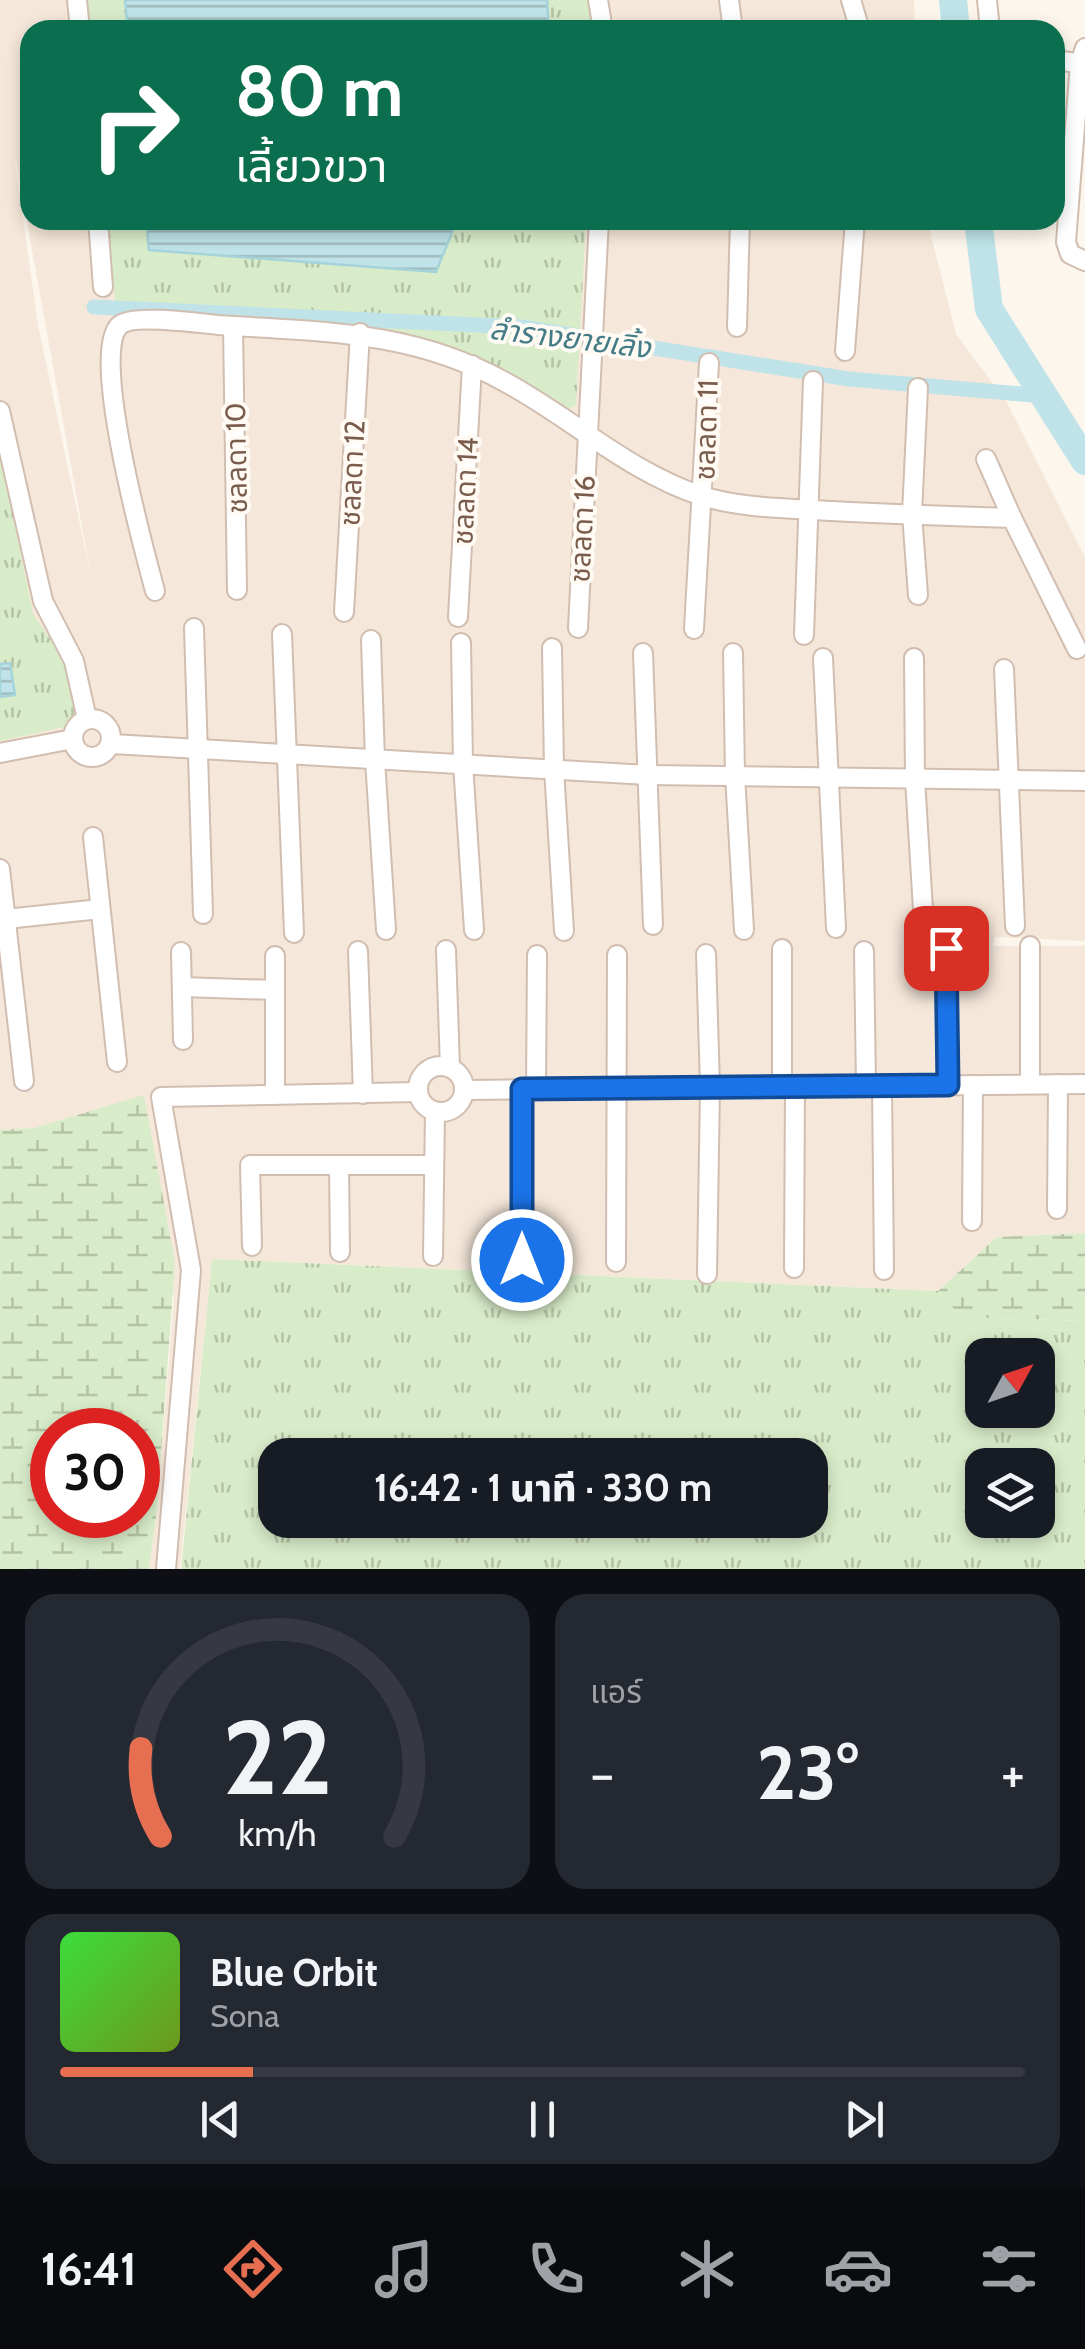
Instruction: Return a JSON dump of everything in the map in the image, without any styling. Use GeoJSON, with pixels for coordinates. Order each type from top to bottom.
{"type":"FeatureCollection","features":[{"type":"Feature","properties":{"kind":"street"},"geometry":{"type":"LineString","coordinates":[[1083,58],[1066,242],[1070,254],[1085,261]]}},
{"type":"Feature","properties":{"kind":"street"},"geometry":{"type":"LineString","coordinates":[[99,230],[104,287]]}},
{"type":"Feature","properties":{"kind":"street","name":"ชลลดา 16"},"geometry":{"type":"LineString","coordinates":[[578,628],[598,230]]}},
{"type":"Feature","properties":{"kind":"street"},"geometry":{"type":"LineString","coordinates":[[737,326],[740,230]]}},
{"type":"Feature","properties":{"kind":"street"},"geometry":{"type":"LineString","coordinates":[[846,351],[853,230]]}},
{"type":"Feature","properties":{"kind":"street"},"geometry":{"type":"LineString","coordinates":[[155,591],[123,466],[111,340],[121,324],[127,322],[360,334],[422,346],[472,366],[546,405],[662,478],[704,497],[809,510],[1012,518]]}},
{"type":"Feature","properties":{"kind":"street","name":"ชลลดา 10"},"geometry":{"type":"LineString","coordinates":[[233,326],[237,590]]}},
{"type":"Feature","properties":{"kind":"street","name":"ชลลดา 12"},"geometry":{"type":"LineString","coordinates":[[344,612],[360,334]]}},
{"type":"Feature","properties":{"kind":"street","name":"ชลลดา 11"},"geometry":{"type":"LineString","coordinates":[[694,629],[709,364]]}},
{"type":"Feature","properties":{"kind":"street","name":"ชลลดา 14"},"geometry":{"type":"LineString","coordinates":[[458,617],[472,366]]}},
{"type":"Feature","properties":{"kind":"street"},"geometry":{"type":"LineString","coordinates":[[804,635],[814,380]]}},
{"type":"Feature","properties":{"kind":"street"},"geometry":{"type":"LineString","coordinates":[[918,388],[912,514],[918,596]]}},
{"type":"Feature","properties":{"kind":"street"},"geometry":{"type":"LineString","coordinates":[[0,411],[43,601],[74,661],[88,719]]}},
{"type":"Feature","properties":{"kind":"street"},"geometry":{"type":"LineString","coordinates":[[986,459],[1076,649]]}},
{"type":"Feature","properties":{"kind":"street"},"geometry":{"type":"LineString","coordinates":[[194,628],[203,914]]}},
{"type":"Feature","properties":{"kind":"street"},"geometry":{"type":"LineString","coordinates":[[282,634],[294,933]]}},
{"type":"Feature","properties":{"kind":"street"},"geometry":{"type":"LineString","coordinates":[[371,640],[374,760],[386,930]]}},
{"type":"Feature","properties":{"kind":"street"},"geometry":{"type":"LineString","coordinates":[[461,642],[463,764],[474,930]]}},
{"type":"Feature","properties":{"kind":"street"},"geometry":{"type":"LineString","coordinates":[[552,648],[554,769],[564,931]]}},
{"type":"Feature","properties":{"kind":"street"},"geometry":{"type":"LineString","coordinates":[[643,653],[653,925]]}},
{"type":"Feature","properties":{"kind":"street"},"geometry":{"type":"LineString","coordinates":[[733,653],[734,775],[744,930]]}},
{"type":"Feature","properties":{"kind":"street"},"geometry":{"type":"LineString","coordinates":[[823,658],[836,928]]}},
{"type":"Feature","properties":{"kind":"street"},"geometry":{"type":"LineString","coordinates":[[914,658],[924,926]]}},
{"type":"Feature","properties":{"kind":"street"},"geometry":{"type":"LineString","coordinates":[[1004,669],[1016,926]]}},
{"type":"Feature","properties":{"kind":"street"},"geometry":{"type":"LineString","coordinates":[[88,719],[107,724],[112,733],[107,751],[92,758],[77,750],[72,739],[76,728],[88,719]]}},
{"type":"Feature","properties":{"kind":"street"},"geometry":{"type":"LineString","coordinates":[[0,753],[72,739]]}},
{"type":"Feature","properties":{"kind":"street"},"geometry":{"type":"LineString","coordinates":[[112,744],[648,775],[1085,781]]}},
{"type":"Feature","properties":{"kind":"street"},"geometry":{"type":"LineString","coordinates":[[93,837],[118,1062]]}},
{"type":"Feature","properties":{"kind":"street"},"geometry":{"type":"LineString","coordinates":[[0,869],[24,1080]]}},
{"type":"Feature","properties":{"kind":"street"},"geometry":{"type":"LineString","coordinates":[[6,918],[100,909]]}},
{"type":"Feature","properties":{"kind":"street"},"geometry":{"type":"LineString","coordinates":[[1030,946],[1030,1084]]}},
{"type":"Feature","properties":{"kind":"street"},"geometry":{"type":"LineString","coordinates":[[946,948],[948,1085]]}},
{"type":"Feature","properties":{"kind":"street"},"geometry":{"type":"LineString","coordinates":[[782,949],[794,1268]]}},
{"type":"Feature","properties":{"kind":"street"},"geometry":{"type":"LineString","coordinates":[[446,950],[450,1068]]}},
{"type":"Feature","properties":{"kind":"street"},"geometry":{"type":"LineString","coordinates":[[358,951],[362,1094]]}},
{"type":"Feature","properties":{"kind":"street"},"geometry":{"type":"LineString","coordinates":[[864,951],[884,1270]]}},
{"type":"Feature","properties":{"kind":"street"},"geometry":{"type":"LineString","coordinates":[[181,952],[184,1040]]}},
{"type":"Feature","properties":{"kind":"street"},"geometry":{"type":"LineString","coordinates":[[522,1260],[537,954]]}},
{"type":"Feature","properties":{"kind":"street"},"geometry":{"type":"LineString","coordinates":[[706,954],[710,1088],[706,1274]]}},
{"type":"Feature","properties":{"kind":"street"},"geometry":{"type":"LineString","coordinates":[[616,1262],[618,955]]}},
{"type":"Feature","properties":{"kind":"street"},"geometry":{"type":"LineString","coordinates":[[274,1095],[275,956]]}},
{"type":"Feature","properties":{"kind":"street"},"geometry":{"type":"LineString","coordinates":[[182,988],[275,990]]}},
{"type":"Feature","properties":{"kind":"street"},"geometry":{"type":"LineString","coordinates":[[443,1066],[462,1078],[464,1090],[456,1107],[435,1112],[423,1104],[418,1092],[419,1082],[428,1070],[443,1066]]}},
{"type":"Feature","properties":{"kind":"street"},"geometry":{"type":"LineString","coordinates":[[1057,1209],[1058,1084]]}},
{"type":"Feature","properties":{"kind":"street"},"geometry":{"type":"LineString","coordinates":[[464,1090],[1085,1084]]}},
{"type":"Feature","properties":{"kind":"street"},"geometry":{"type":"LineString","coordinates":[[972,1221],[973,1085]]}},
{"type":"Feature","properties":{"kind":"street"},"geometry":{"type":"LineString","coordinates":[[166,1569],[192,1270],[161,1097],[418,1092]]}},
{"type":"Feature","properties":{"kind":"street"},"geometry":{"type":"LineString","coordinates":[[433,1256],[435,1112]]}},
{"type":"Feature","properties":{"kind":"street"},"geometry":{"type":"LineString","coordinates":[[252,1246],[250,1164],[434,1165]]}},
{"type":"Feature","properties":{"kind":"street"},"geometry":{"type":"LineString","coordinates":[[339,1165],[340,1252]]}},
{"type":"Feature","properties":{"kind":"shaded area"},"geometry":{"type":"Polygon","coordinates":[[[0,0],[914,0],[915,20],[20,20],[20,183],[15,161],[20,230],[25,230],[38,325],[92,582],[28,230],[930,230],[956,334],[1006,401],[1085,557],[1085,941],[995,937],[993,946],[1085,946],[1085,1233],[997,1237],[938,1291],[212,1259],[180,1569],[149,1569],[153,1538],[160,1538],[160,1472],[174,1298],[144,1096],[34,1128],[0,1130],[0,0]]]}},
{"type":"Feature","properties":{"kind":"green space"},"geometry":{"type":"Polygon","coordinates":[[[82,0],[594,0],[597,20],[84,20],[82,0]]]}},
{"type":"Feature","properties":{"kind":"green space"},"geometry":{"type":"Polygon","coordinates":[[[107,230],[585,230],[576,405],[568,409],[399,332],[301,316],[117,316],[107,230]]]}},
{"type":"Feature","properties":{"kind":"green space"},"geometry":{"type":"Polygon","coordinates":[[[0,452],[33,614],[62,657],[85,707],[73,725],[0,741],[0,452]]]}},
{"type":"Feature","properties":{"kind":"green space"},"geometry":{"type":"Polygon","coordinates":[[[144,1095],[175,1263],[160,1468],[160,1408],[30,1408],[30,1538],[153,1538],[149,1569],[0,1569],[0,1130],[34,1128],[144,1095]]]}},
{"type":"Feature","properties":{"kind":"green space"},"geometry":{"type":"Polygon","coordinates":[[[1085,1233],[1085,1321],[961,1317],[938,1291],[997,1237],[1085,1233]]]}},
{"type":"Feature","properties":{"kind":"green space"},"geometry":{"type":"Polygon","coordinates":[[[212,1259],[938,1291],[962,1317],[1085,1321],[1085,1569],[181,1569],[212,1259]]]}},
{"type":"Feature","properties":{"kind":"water"},"geometry":{"type":"Polygon","coordinates":[[[125,0],[547,0],[548,20],[127,20],[125,0]]]}},
{"type":"Feature","properties":{"kind":"water"},"geometry":{"type":"Polygon","coordinates":[[[147,230],[453,230],[436,272],[149,250],[147,230]]]}},
{"type":"Feature","properties":{"kind":"water"},"geometry":{"type":"Polygon","coordinates":[[[10,663],[15,695],[0,697],[0,664],[10,663]]]}},
{"type":"Feature","properties":{"kind":"waterway"},"geometry":{"type":"LineString","coordinates":[[953,0],[955,20]]}},
{"type":"Feature","properties":{"kind":"waterway"},"geometry":{"type":"LineString","coordinates":[[979,230],[989,309],[1085,461]]}},
{"type":"Feature","properties":{"kind":"waterway","name":"ลำรางยายเลิ้ง"},"geometry":{"type":"LineString","coordinates":[[94,307],[521,327],[849,379],[1044,396]]}},
{"type":"Feature","properties":{"kind":"route"},"geometry":{"type":"LineString","coordinates":[[522,1260],[522,1089],[948,1085],[946,948]]}}]}
